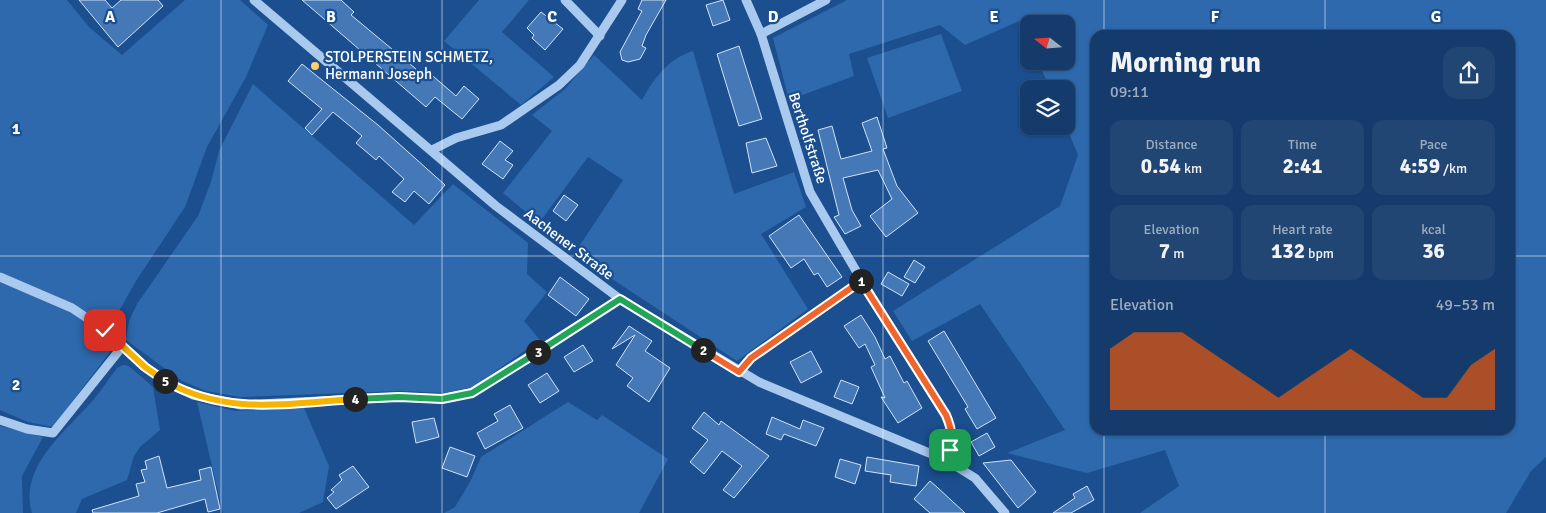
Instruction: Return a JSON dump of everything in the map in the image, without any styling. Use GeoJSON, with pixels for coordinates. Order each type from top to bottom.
{"type":"FeatureCollection","features":[{"type":"Feature","properties":{"kind":"street","name":"Aachener Straße"},"geometry":{"type":"LineString","coordinates":[[254,0],[503,211],[620,299],[739,372],[841,418],[946,460],[975,478],[1005,513]]}},
{"type":"Feature","properties":{"kind":"street"},"geometry":{"type":"LineString","coordinates":[[565,0],[600,36]]}},
{"type":"Feature","properties":{"kind":"street"},"geometry":{"type":"LineString","coordinates":[[432,150],[456,138],[485,131],[514,118],[559,86],[580,65],[622,0]]}},
{"type":"Feature","properties":{"kind":"street","name":"Bertholfstraße"},"geometry":{"type":"LineString","coordinates":[[746,0],[761,34],[806,183],[862,281],[948,421],[953,439],[946,460]]}},
{"type":"Feature","properties":{"kind":"street"},"geometry":{"type":"LineString","coordinates":[[761,34],[826,0]]}},
{"type":"Feature","properties":{"kind":"street"},"geometry":{"type":"LineString","coordinates":[[0,277],[72,308],[105,330],[158,377],[176,387],[193,395],[241,405],[399,397],[442,399],[472,393],[620,299]]}},
{"type":"Feature","properties":{"kind":"street"},"geometry":{"type":"LineString","coordinates":[[739,372],[751,358],[862,281]]}},
{"type":"Feature","properties":{"kind":"street"},"geometry":{"type":"LineString","coordinates":[[0,420],[27,429],[53,433],[122,347]]}},
{"type":"Feature","properties":{"kind":"shaded area"},"geometry":{"type":"Polygon","coordinates":[[[0,0],[67,0],[89,27],[122,55],[185,0],[240,0],[268,25],[246,77],[207,147],[185,207],[136,281],[112,328],[74,304],[0,272],[0,0]]]}},
{"type":"Feature","properties":{"kind":"shaded area"},"geometry":{"type":"Polygon","coordinates":[[[479,0],[529,0],[502,32],[554,77],[521,105],[444,41],[479,0]]]}},
{"type":"Feature","properties":{"kind":"shaded area"},"geometry":{"type":"Polygon","coordinates":[[[847,0],[1546,0],[1546,457],[1531,471],[1506,513],[1140,513],[1179,486],[1165,450],[1087,473],[1007,453],[1065,430],[980,304],[912,341],[893,311],[1060,206],[1078,155],[1070,135],[1075,135],[1075,80],[1046,80],[1042,70],[1075,70],[1075,15],[1020,15],[1020,23],[1019,21],[965,45],[940,25],[849,54],[854,76],[789,100],[773,38],[847,0]]]}},
{"type":"Feature","properties":{"kind":"shaded area"},"geometry":{"type":"Polygon","coordinates":[[[941,34],[962,91],[888,118],[867,58],[941,34]]]}},
{"type":"Feature","properties":{"kind":"shaded area"},"geometry":{"type":"Polygon","coordinates":[[[693,51],[734,194],[794,172],[806,207],[761,234],[808,309],[737,361],[574,254],[623,180],[588,157],[539,223],[503,193],[552,131],[532,115],[565,89],[594,55],[642,100],[652,84],[669,64],[684,54],[693,51]]]}},
{"type":"Feature","properties":{"kind":"shaded area"},"geometry":{"type":"Polygon","coordinates":[[[253,84],[414,225],[453,184],[528,243],[527,274],[547,292],[524,321],[540,340],[473,387],[444,393],[400,391],[240,397],[206,391],[182,381],[126,340],[129,321],[137,304],[198,216],[211,182],[219,151],[253,84]]]}},
{"type":"Feature","properties":{"kind":"shaded area"},"geometry":{"type":"Polygon","coordinates":[[[0,282],[75,314],[100,332],[109,343],[110,352],[53,427],[28,422],[0,410],[0,282]]]}},
{"type":"Feature","properties":{"kind":"shaded area"},"geometry":{"type":"Polygon","coordinates":[[[123,365],[129,366],[153,387],[160,430],[140,447],[134,456],[127,480],[82,499],[76,513],[32,513],[31,482],[44,455],[95,399],[117,368],[123,365]]]}},
{"type":"Feature","properties":{"kind":"shaded area"},"geometry":{"type":"Polygon","coordinates":[[[197,402],[235,411],[304,408],[329,466],[323,502],[299,513],[223,513],[197,402]]]}},
{"type":"Feature","properties":{"kind":"shaded area"},"geometry":{"type":"Polygon","coordinates":[[[568,402],[597,420],[602,415],[668,459],[639,513],[444,513],[455,507],[471,480],[481,457],[568,402]]]}},
{"type":"Feature","properties":{"kind":"shaded area"},"geometry":{"type":"Polygon","coordinates":[[[0,426],[43,437],[22,476],[23,513],[0,513],[0,426]]]}},
{"type":"Feature","properties":{"kind":"building"},"geometry":{"type":"Polygon","coordinates":[[[79,0],[105,0],[112,8],[121,0],[158,0],[163,6],[118,47],[79,0]]]}},
{"type":"Feature","properties":{"kind":"building"},"geometry":{"type":"Polygon","coordinates":[[[302,0],[341,0],[354,12],[351,15],[422,74],[426,70],[456,96],[464,86],[479,99],[462,119],[435,97],[426,107],[302,0]]]}},
{"type":"Feature","properties":{"kind":"building"},"geometry":{"type":"Polygon","coordinates":[[[642,0],[666,0],[646,35],[642,46],[646,48],[640,59],[628,62],[622,60],[620,52],[642,11],[638,9],[642,0]]]}},
{"type":"Feature","properties":{"kind":"building"},"geometry":{"type":"Polygon","coordinates":[[[723,0],[730,20],[713,26],[706,5],[723,0]]]}},
{"type":"Feature","properties":{"kind":"building"},"geometry":{"type":"Polygon","coordinates":[[[541,12],[563,29],[545,50],[532,38],[534,35],[527,28],[541,12]]]}},
{"type":"Feature","properties":{"kind":"building"},"geometry":{"type":"Polygon","coordinates":[[[739,46],[762,119],[739,126],[717,54],[739,46]]]}},
{"type":"Feature","properties":{"kind":"building"},"geometry":{"type":"Polygon","coordinates":[[[302,64],[378,125],[445,185],[429,204],[414,191],[405,202],[392,192],[404,179],[379,156],[376,160],[356,143],[362,136],[333,112],[312,135],[305,128],[322,109],[288,81],[302,64]]]}},
{"type":"Feature","properties":{"kind":"building"},"geometry":{"type":"Polygon","coordinates":[[[877,117],[887,148],[883,149],[897,186],[918,213],[886,237],[870,216],[892,199],[878,170],[843,178],[852,210],[861,226],[845,234],[834,217],[839,215],[818,130],[832,126],[841,159],[872,151],[862,123],[877,117]]]}},
{"type":"Feature","properties":{"kind":"building"},"geometry":{"type":"Polygon","coordinates":[[[766,138],[777,166],[752,173],[746,143],[766,138]]]}},
{"type":"Feature","properties":{"kind":"building"},"geometry":{"type":"Polygon","coordinates":[[[500,141],[513,151],[505,160],[513,165],[503,179],[482,164],[500,141]]]}},
{"type":"Feature","properties":{"kind":"building"},"geometry":{"type":"Polygon","coordinates":[[[564,195],[578,205],[566,221],[553,211],[564,195]]]}},
{"type":"Feature","properties":{"kind":"building"},"geometry":{"type":"Polygon","coordinates":[[[799,215],[842,277],[827,287],[818,273],[814,275],[804,259],[791,268],[769,236],[799,215]]]}},
{"type":"Feature","properties":{"kind":"building"},"geometry":{"type":"Polygon","coordinates":[[[914,260],[925,267],[915,283],[904,277],[914,260]]]}},
{"type":"Feature","properties":{"kind":"building"},"geometry":{"type":"Polygon","coordinates":[[[888,272],[909,284],[902,296],[881,284],[888,272]]]}},
{"type":"Feature","properties":{"kind":"building"},"geometry":{"type":"Polygon","coordinates":[[[560,277],[589,299],[576,316],[548,295],[560,277]]]}},
{"type":"Feature","properties":{"kind":"building"},"geometry":{"type":"Polygon","coordinates":[[[861,315],[875,337],[885,359],[890,356],[904,383],[907,381],[922,408],[898,423],[881,397],[885,398],[871,367],[875,365],[865,344],[859,348],[844,326],[861,315]]]}},
{"type":"Feature","properties":{"kind":"building"},"geometry":{"type":"Polygon","coordinates":[[[629,326],[652,341],[645,351],[670,368],[649,402],[627,386],[633,378],[616,365],[635,335],[612,349],[629,326]]]}},
{"type":"Feature","properties":{"kind":"building"},"geometry":{"type":"Polygon","coordinates":[[[944,331],[996,418],[977,429],[965,409],[968,407],[928,341],[944,331]]]}},
{"type":"Feature","properties":{"kind":"building"},"geometry":{"type":"Polygon","coordinates":[[[583,345],[593,361],[574,372],[564,357],[583,345]]]}},
{"type":"Feature","properties":{"kind":"building"},"geometry":{"type":"Polygon","coordinates":[[[811,351],[822,372],[801,383],[790,362],[811,351]]]}},
{"type":"Feature","properties":{"kind":"building"},"geometry":{"type":"Polygon","coordinates":[[[547,373],[559,391],[540,403],[528,385],[547,373]]]}},
{"type":"Feature","properties":{"kind":"building"},"geometry":{"type":"Polygon","coordinates":[[[841,380],[859,387],[852,404],[834,397],[841,380]]]}},
{"type":"Feature","properties":{"kind":"building"},"geometry":{"type":"Polygon","coordinates":[[[510,405],[523,428],[485,449],[477,433],[498,421],[494,414],[510,405]]]}},
{"type":"Feature","properties":{"kind":"building"},"geometry":{"type":"Polygon","coordinates":[[[704,412],[719,425],[721,421],[769,456],[734,498],[723,490],[742,466],[722,451],[704,474],[690,462],[708,440],[692,428],[704,412]]]}},
{"type":"Feature","properties":{"kind":"building"},"geometry":{"type":"Polygon","coordinates":[[[772,417],[800,429],[803,420],[824,428],[816,446],[784,434],[781,440],[766,434],[772,417]]]}},
{"type":"Feature","properties":{"kind":"building"},"geometry":{"type":"Polygon","coordinates":[[[434,418],[439,437],[416,443],[412,422],[434,418]]]}},
{"type":"Feature","properties":{"kind":"building"},"geometry":{"type":"Polygon","coordinates":[[[987,433],[995,447],[979,456],[971,442],[987,433]]]}},
{"type":"Feature","properties":{"kind":"building"},"geometry":{"type":"Polygon","coordinates":[[[450,447],[475,456],[467,477],[442,468],[450,447]]]}},
{"type":"Feature","properties":{"kind":"building"},"geometry":{"type":"Polygon","coordinates":[[[159,456],[167,488],[201,480],[199,470],[211,467],[220,509],[208,512],[205,499],[157,513],[93,513],[92,510],[139,496],[136,484],[145,482],[141,470],[147,469],[145,461],[159,456]]]}},
{"type":"Feature","properties":{"kind":"building"},"geometry":{"type":"Polygon","coordinates":[[[867,457],[919,466],[916,486],[890,482],[891,475],[865,471],[867,457]]]}},
{"type":"Feature","properties":{"kind":"building"},"geometry":{"type":"Polygon","coordinates":[[[840,459],[861,465],[855,484],[835,477],[840,459]]]}},
{"type":"Feature","properties":{"kind":"building"},"geometry":{"type":"Polygon","coordinates":[[[1011,460],[1036,492],[1018,508],[983,463],[1011,460]]]}},
{"type":"Feature","properties":{"kind":"building"},"geometry":{"type":"Polygon","coordinates":[[[353,466],[369,487],[336,509],[327,498],[334,492],[331,490],[342,480],[339,475],[353,466]]]}},
{"type":"Feature","properties":{"kind":"building"},"geometry":{"type":"Polygon","coordinates":[[[930,481],[965,513],[930,513],[914,499],[930,481]]]}},
{"type":"Feature","properties":{"kind":"building"},"geometry":{"type":"Polygon","coordinates":[[[1087,486],[1094,500],[1071,513],[1053,513],[1075,498],[1073,494],[1087,486]]]}},
{"type":"Feature","properties":{"kind":"place","name":"STOLPERSTEIN SCHMETZ, Hermann Joseph"},"geometry":{"type":"Point","coordinates":[315,66]}},
{"type":"Feature","properties":{"kind":"route"},"geometry":{"type":"LineString","coordinates":[[105,330],[158,377],[193,395],[210,400],[241,405],[399,397],[442,399],[472,393],[620,299],[739,372],[751,358],[862,281],[946,415],[953,439],[950,450]]}}]}
